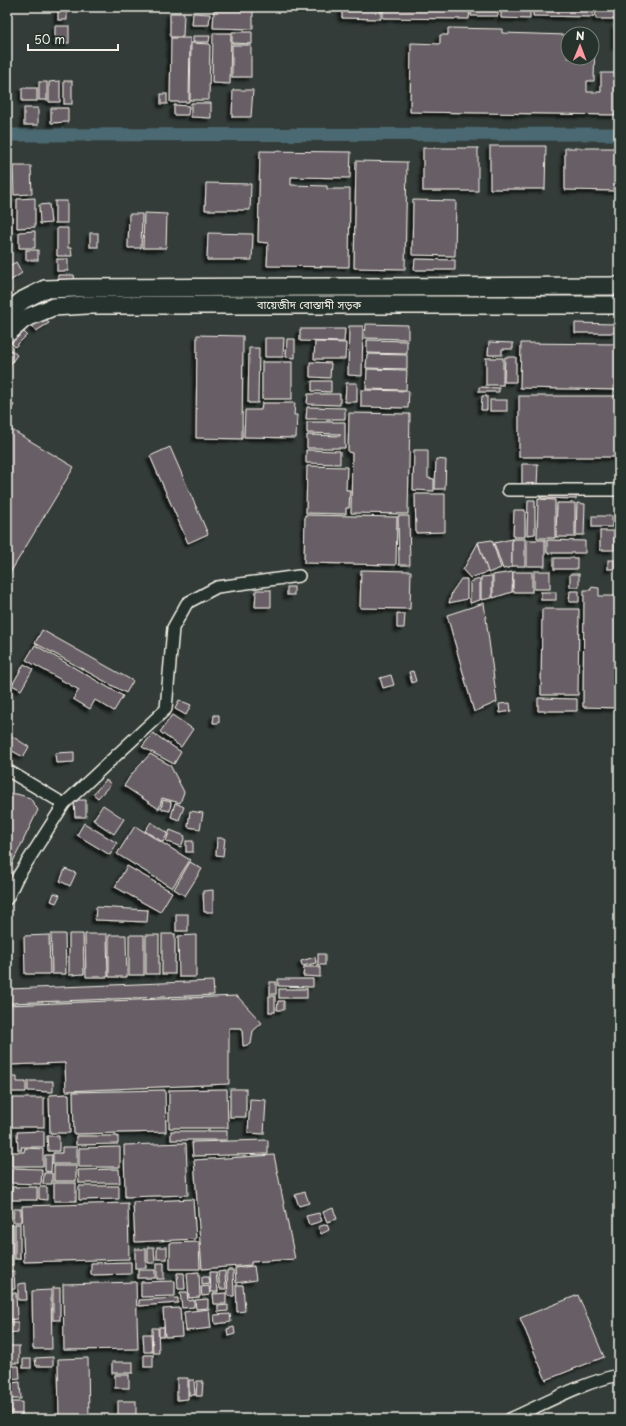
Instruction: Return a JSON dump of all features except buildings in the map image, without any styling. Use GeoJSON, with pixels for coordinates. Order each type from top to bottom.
{"type":"FeatureCollection","features":[{"type":"Feature","properties":{"kind":"main road","name":"বায়েজীদ বোস্তামী সড়ক"},"geometry":{"type":"LineString","coordinates":[[7,313],[23,300],[45,289],[619,286]]}},
{"type":"Feature","properties":{"kind":"main road","name":"বায়েজীদ বোস্তামী সড়ক"},"geometry":{"type":"LineString","coordinates":[[7,334],[24,319],[52,307],[87,305],[619,305]]}},
{"type":"Feature","properties":{"kind":"street"},"geometry":{"type":"LineString","coordinates":[[508,490],[619,490]]}},
{"type":"Feature","properties":{"kind":"street"},"geometry":{"type":"LineString","coordinates":[[7,899],[12,878],[64,804],[166,709],[173,628],[187,603],[216,587],[299,576]]}},
{"type":"Feature","properties":{"kind":"street"},"geometry":{"type":"LineString","coordinates":[[7,770],[64,804]]}},
{"type":"Feature","properties":{"kind":"street"},"geometry":{"type":"LineString","coordinates":[[510,1419],[584,1386],[604,1378],[619,1375]]}},
{"type":"Feature","properties":{"kind":"waterway"},"geometry":{"type":"LineString","coordinates":[[7,135],[619,134]]}}]}
